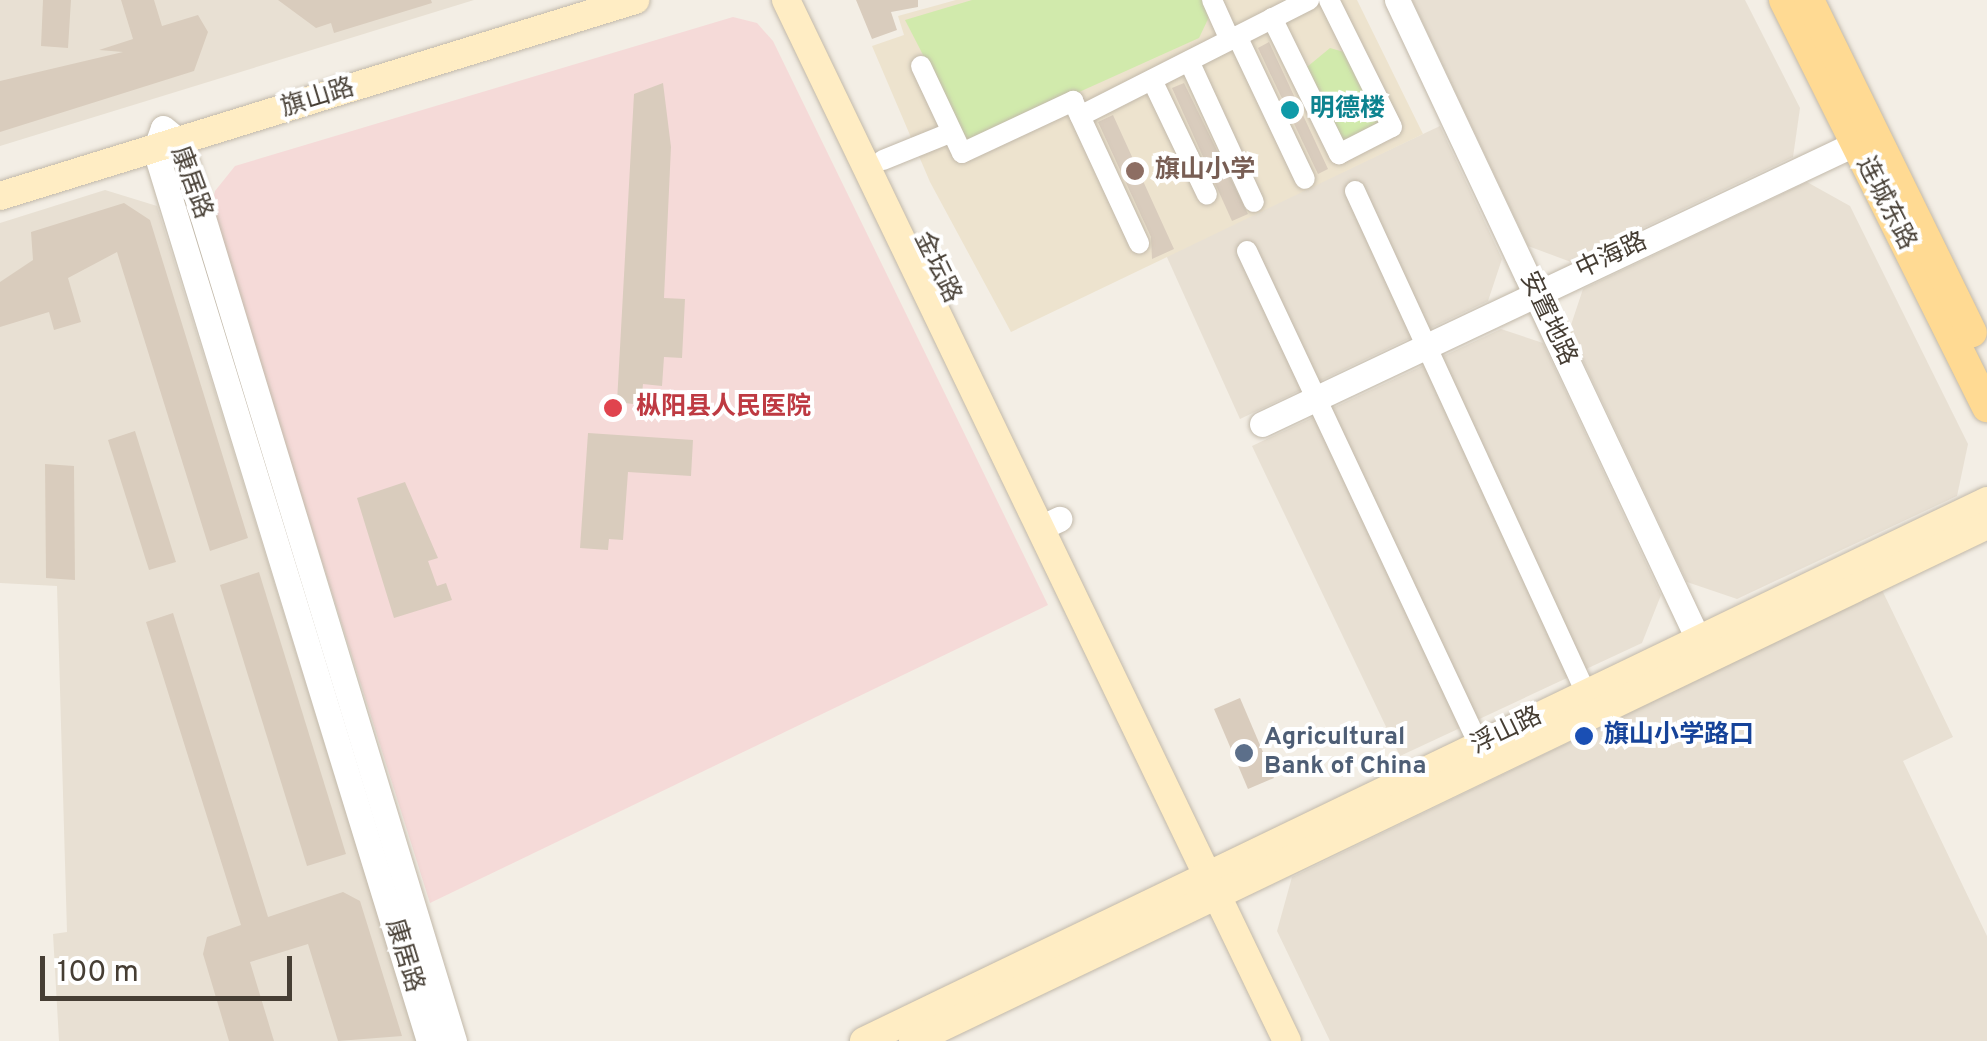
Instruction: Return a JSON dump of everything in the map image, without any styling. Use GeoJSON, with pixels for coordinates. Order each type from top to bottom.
{"type":"FeatureCollection","features":[{"type":"Feature","properties":{"kind":"main road","name":"旗山路"},"geometry":{"type":"LineString","coordinates":[[0,196],[576,0]]}},
{"type":"Feature","properties":{"kind":"main road","name":"旗山路"},"geometry":{"type":"LineString","coordinates":[[0,179],[166,140],[635,0]]}},
{"type":"Feature","properties":{"kind":"main road","name":"金坛路"},"geometry":{"type":"LineString","coordinates":[[786,0],[1155,734],[1222,881],[1287,1041]]}},
{"type":"Feature","properties":{"kind":"main road","name":"金坛路"},"geometry":{"type":"LineString","coordinates":[[806,0],[1052,523]]}},
{"type":"Feature","properties":{"kind":"main road","name":"连城东路"},"geometry":{"type":"LineString","coordinates":[[1784,0],[1987,407]]}},
{"type":"Feature","properties":{"kind":"main road","name":"连城东路"},"geometry":{"type":"LineString","coordinates":[[1808,0],[1987,362]]}},
{"type":"Feature","properties":{"kind":"main road","name":"浮山路"},"geometry":{"type":"LineString","coordinates":[[913,1041],[1480,746],[1987,500]]}},
{"type":"Feature","properties":{"kind":"main road","name":"浮山路"},"geometry":{"type":"LineString","coordinates":[[864,1041],[1222,881],[1987,525]]}},
{"type":"Feature","properties":{"kind":"main road","name":"金坛路"},"geometry":{"type":"LineString","coordinates":[[1222,881],[1307,1041]]}},
{"type":"Feature","properties":{"kind":"street"},"geometry":{"type":"LineString","coordinates":[[1212,0],[1305,179]]}},
{"type":"Feature","properties":{"kind":"street"},"geometry":{"type":"LineString","coordinates":[[1080,116],[1309,0]]}},
{"type":"Feature","properties":{"kind":"street"},"geometry":{"type":"LineString","coordinates":[[1272,18],[1339,154],[1392,127],[1329,0]]}},
{"type":"Feature","properties":{"kind":"street","name":"安置地路"},"geometry":{"type":"LineString","coordinates":[[1397,0],[1698,639]]}},
{"type":"Feature","properties":{"kind":"street"},"geometry":{"type":"LineString","coordinates":[[1189,61],[1254,202]]}},
{"type":"Feature","properties":{"kind":"street"},"geometry":{"type":"LineString","coordinates":[[921,66],[962,154],[1072,101],[1139,243]]}},
{"type":"Feature","properties":{"kind":"street"},"geometry":{"type":"LineString","coordinates":[[1152,80],[1208,196]]}},
{"type":"Feature","properties":{"kind":"street"},"geometry":{"type":"LineString","coordinates":[[883,160],[952,132]]}},
{"type":"Feature","properties":{"kind":"street","name":"康居路"},"geometry":{"type":"LineString","coordinates":[[166,140],[429,1041]]}},
{"type":"Feature","properties":{"kind":"street","name":"康居路"},"geometry":{"type":"LineString","coordinates":[[166,140],[454,1041]]}},
{"type":"Feature","properties":{"kind":"street","name":"中海路"},"geometry":{"type":"LineString","coordinates":[[1262,424],[1854,144]]}},
{"type":"Feature","properties":{"kind":"street"},"geometry":{"type":"LineString","coordinates":[[1355,191],[1586,693]]}},
{"type":"Feature","properties":{"kind":"street"},"geometry":{"type":"LineString","coordinates":[[1247,251],[1480,746]]}},
{"type":"Feature","properties":{"kind":"shaded area"},"geometry":{"type":"Polygon","coordinates":[[[0,0],[474,0],[0,146],[0,0]]]}},
{"type":"Feature","properties":{"kind":"shaded area","name":"旗山小学"},"geometry":{"type":"Polygon","coordinates":[[[956,0],[1357,0],[1423,134],[1011,332],[930,182],[872,46],[904,35],[898,16],[956,0]]]}},
{"type":"Feature","properties":{"kind":"shaded area"},"geometry":{"type":"Polygon","coordinates":[[[1412,0],[1745,0],[1800,108],[1793,157],[1571,262],[1528,246],[1412,0]]]}},
{"type":"Feature","properties":{"kind":"shaded area","name":"枞阳县人民医院"},"geometry":{"type":"Polygon","coordinates":[[[733,17],[757,23],[773,41],[1048,605],[430,903],[211,210],[215,191],[235,166],[733,17]]]}},
{"type":"Feature","properties":{"kind":"shaded area"},"geometry":{"type":"Polygon","coordinates":[[[1440,126],[1502,259],[1488,301],[1240,419],[1166,255],[1440,126]]]}},
{"type":"Feature","properties":{"kind":"shaded area"},"geometry":{"type":"Polygon","coordinates":[[[1807,182],[1850,206],[1968,444],[1957,496],[1737,599],[1687,582],[1569,331],[1583,289],[1807,182]]]}},
{"type":"Feature","properties":{"kind":"shaded area"},"geometry":{"type":"Polygon","coordinates":[[[105,190],[157,206],[417,1041],[59,1041],[53,934],[67,932],[57,586],[0,583],[0,223],[105,190]]]}},
{"type":"Feature","properties":{"kind":"shaded area"},"geometry":{"type":"Polygon","coordinates":[[[1501,329],[1543,343],[1661,595],[1642,643],[1400,756],[1252,446],[1501,329]]]}},
{"type":"Feature","properties":{"kind":"shaded area"},"geometry":{"type":"Polygon","coordinates":[[[1882,590],[1953,737],[1903,761],[1987,936],[1987,1041],[1330,1041],[1277,931],[1292,877],[1882,590]]]}},
{"type":"Feature","properties":{"kind":"green space"},"geometry":{"type":"Polygon","coordinates":[[[972,0],[1203,0],[1209,17],[1199,38],[968,142],[905,20],[972,0]]]}},
{"type":"Feature","properties":{"kind":"green space"},"geometry":{"type":"Polygon","coordinates":[[[1330,48],[1344,52],[1379,122],[1343,142],[1307,67],[1330,48]]]}},
{"type":"Feature","properties":{"kind":"building"},"geometry":{"type":"Polygon","coordinates":[[[43,0],[71,0],[68,48],[41,46],[43,0]]]}},
{"type":"Feature","properties":{"kind":"building"},"geometry":{"type":"Polygon","coordinates":[[[121,0],[154,0],[162,26],[198,15],[208,32],[194,71],[0,132],[0,81],[123,52],[99,50],[133,39],[121,0]]]}},
{"type":"Feature","properties":{"kind":"building"},"geometry":{"type":"Polygon","coordinates":[[[278,0],[432,3],[334,33],[331,23],[316,28],[278,0]]]}},
{"type":"Feature","properties":{"kind":"building"},"geometry":{"type":"Polygon","coordinates":[[[856,0],[918,0],[918,7],[891,12],[897,30],[872,39],[856,0]]]}},
{"type":"Feature","properties":{"kind":"building"},"geometry":{"type":"Polygon","coordinates":[[[1269,42],[1328,169],[1318,174],[1258,48],[1269,42]]]}},
{"type":"Feature","properties":{"kind":"building"},"geometry":{"type":"Polygon","coordinates":[[[663,83],[671,147],[664,298],[685,299],[682,358],[664,357],[662,386],[643,384],[641,405],[617,402],[634,94],[663,83]]]}},
{"type":"Feature","properties":{"kind":"building"},"geometry":{"type":"Polygon","coordinates":[[[1184,83],[1248,214],[1232,221],[1172,88],[1184,83]]]}},
{"type":"Feature","properties":{"kind":"building"},"geometry":{"type":"Polygon","coordinates":[[[1113,115],[1174,249],[1152,259],[1151,237],[1098,122],[1113,115]]]}},
{"type":"Feature","properties":{"kind":"building"},"geometry":{"type":"Polygon","coordinates":[[[124,203],[150,220],[248,538],[210,551],[117,252],[68,278],[81,322],[54,330],[49,312],[0,327],[0,282],[33,260],[31,232],[124,203]]]}},
{"type":"Feature","properties":{"kind":"building"},"geometry":{"type":"Polygon","coordinates":[[[135,431],[176,562],[149,570],[108,440],[135,431]]]}},
{"type":"Feature","properties":{"kind":"building"},"geometry":{"type":"Polygon","coordinates":[[[588,433],[693,440],[691,476],[628,472],[623,540],[609,539],[608,550],[580,548],[588,433]]]}},
{"type":"Feature","properties":{"kind":"building"},"geometry":{"type":"Polygon","coordinates":[[[45,464],[74,466],[75,580],[46,578],[45,464]]]}},
{"type":"Feature","properties":{"kind":"building"},"geometry":{"type":"Polygon","coordinates":[[[405,482],[438,558],[428,561],[437,586],[446,583],[452,600],[394,618],[357,498],[405,482]]]}},
{"type":"Feature","properties":{"kind":"building"},"geometry":{"type":"Polygon","coordinates":[[[259,572],[346,854],[307,866],[220,585],[259,572]]]}},
{"type":"Feature","properties":{"kind":"building"},"geometry":{"type":"Polygon","coordinates":[[[173,613],[268,917],[343,892],[360,901],[402,1036],[338,1041],[308,944],[250,962],[274,1041],[229,1041],[203,954],[207,937],[241,925],[146,622],[173,613]]]}},
{"type":"Feature","properties":{"kind":"building"},"geometry":{"type":"Polygon","coordinates":[[[1240,698],[1274,778],[1248,789],[1214,709],[1240,698]]]}},
{"type":"Feature","properties":{"kind":"place","name":"明德楼"},"geometry":{"type":"Point","coordinates":[1290,110]}},
{"type":"Feature","properties":{"kind":"place","name":"旗山小学"},"geometry":{"type":"Point","coordinates":[1135,171]}},
{"type":"Feature","properties":{"kind":"place","name":"枞阳县人民医院"},"geometry":{"type":"Point","coordinates":[613,408]}},
{"type":"Feature","properties":{"kind":"place","name":"旗山小学路口"},"geometry":{"type":"Point","coordinates":[1584,736]}},
{"type":"Feature","properties":{"kind":"place","name":"Agricultural Bank of China"},"geometry":{"type":"Point","coordinates":[1244,753]}}]}
